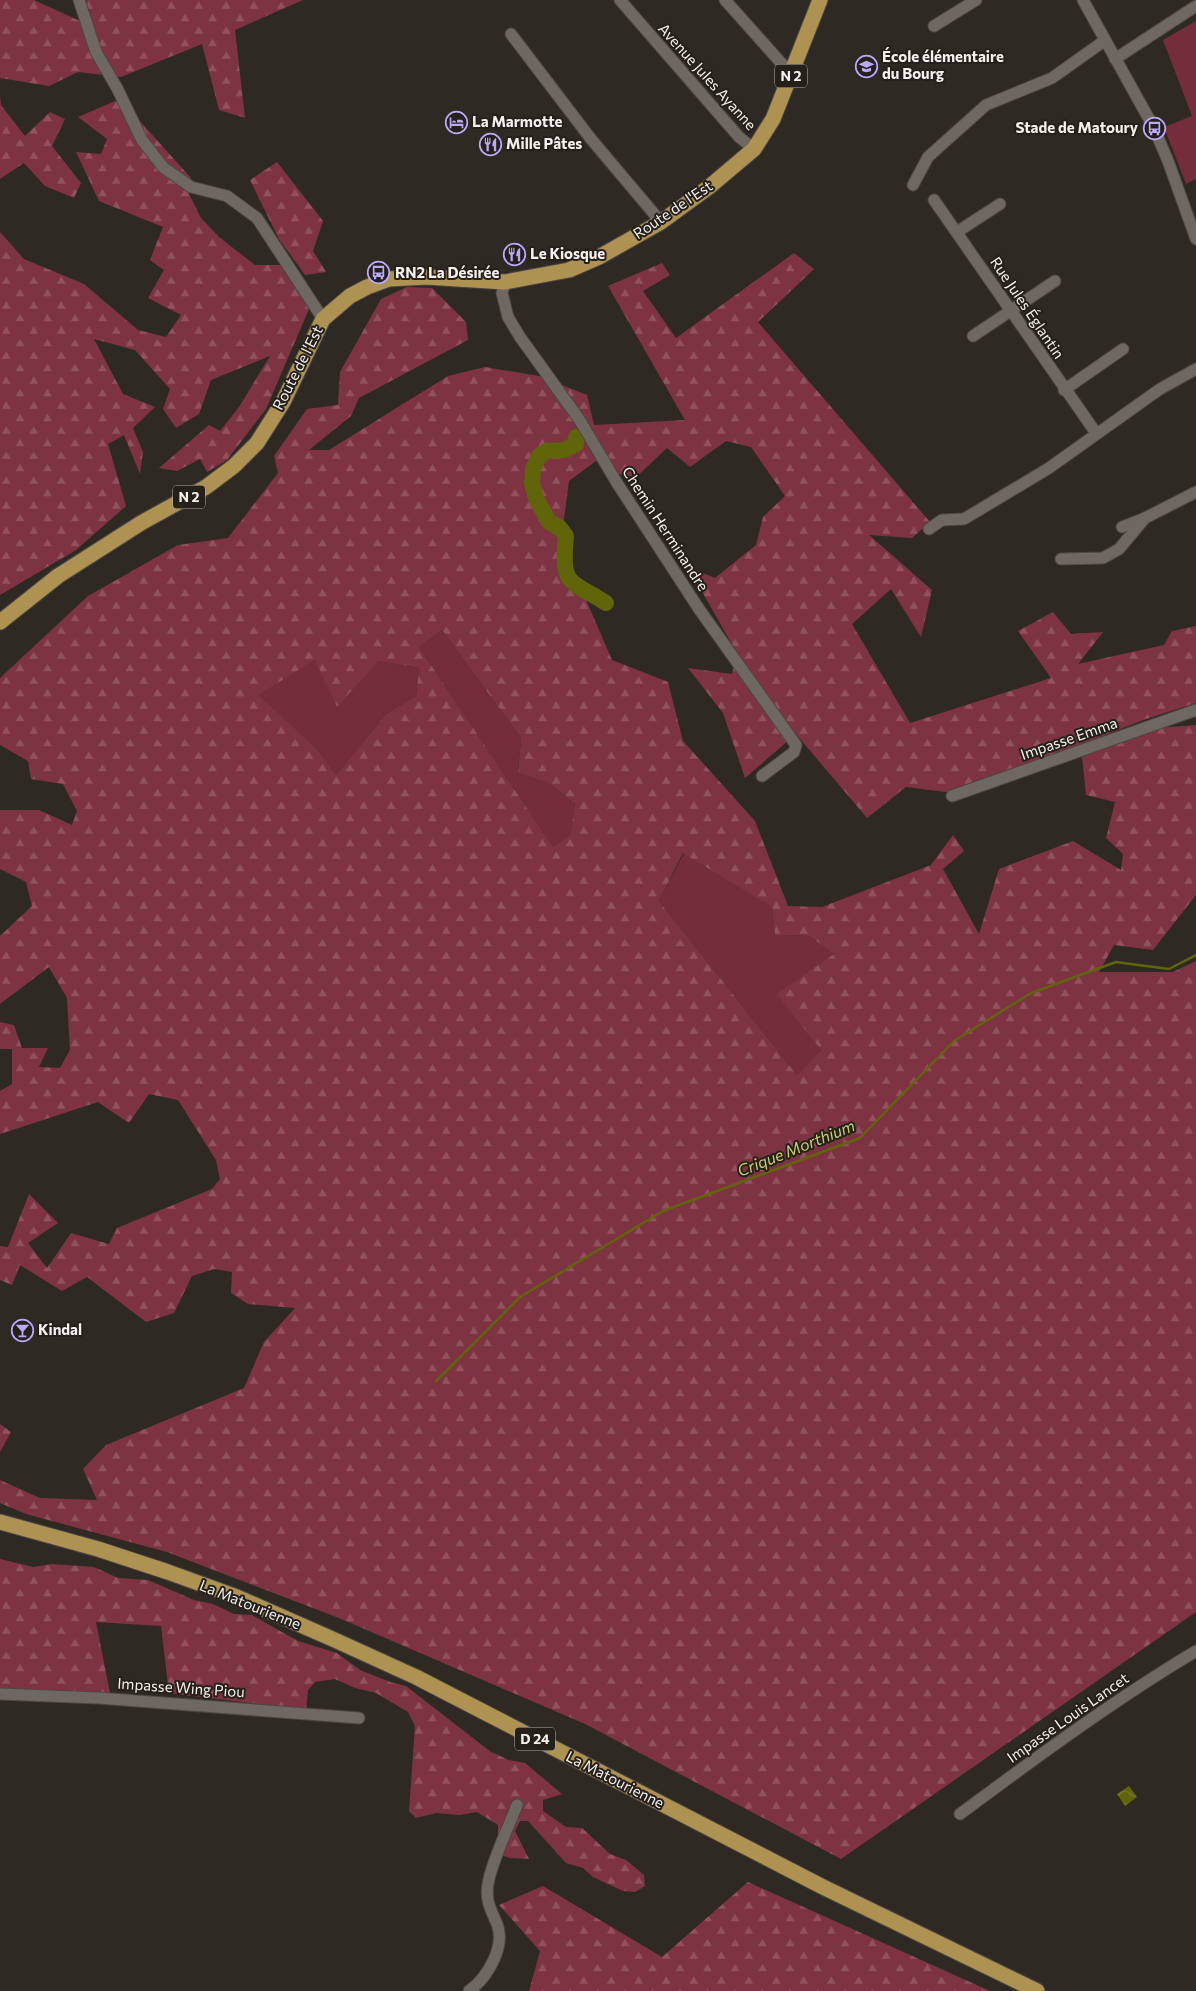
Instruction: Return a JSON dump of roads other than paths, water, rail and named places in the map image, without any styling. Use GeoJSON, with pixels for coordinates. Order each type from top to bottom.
{"type":"FeatureCollection","features":[{"type":"Feature","properties":{"kind":"main road","name":"Route de l'Est"},"geometry":{"type":"LineString","coordinates":[[0,622],[58,576],[141,524],[206,487],[234,466],[257,443],[283,402],[323,320],[350,296],[366,287],[390,279],[426,277],[505,282],[569,270],[598,257],[660,222],[709,187],[754,149],[772,119],[794,70],[820,0]]}},
{"type":"Feature","properties":{"kind":"main road","name":"La Matourienne"},"geometry":{"type":"LineString","coordinates":[[0,1524],[98,1549],[168,1572],[237,1597],[355,1649],[424,1682],[823,1888],[1037,1991]]}},
{"type":"Feature","properties":{"kind":"street"},"geometry":{"type":"LineString","coordinates":[[79,0],[96,52],[117,88],[142,140],[163,167],[191,187],[228,196],[257,218],[323,320]]}},
{"type":"Feature","properties":{"kind":"street","name":"Avenue Jules Ayanne"},"geometry":{"type":"LineString","coordinates":[[620,0],[739,137],[754,149]]}},
{"type":"Feature","properties":{"kind":"street"},"geometry":{"type":"LineString","coordinates":[[725,0],[783,65],[794,70]]}},
{"type":"Feature","properties":{"kind":"street"},"geometry":{"type":"LineString","coordinates":[[934,26],[976,0]]}},
{"type":"Feature","properties":{"kind":"street"},"geometry":{"type":"LineString","coordinates":[[1083,0],[1157,136],[1196,239]]}},
{"type":"Feature","properties":{"kind":"street"},"geometry":{"type":"LineString","coordinates":[[1114,59],[1196,6]]}},
{"type":"Feature","properties":{"kind":"street"},"geometry":{"type":"LineString","coordinates":[[511,34],[591,139],[660,222]]}},
{"type":"Feature","properties":{"kind":"street"},"geometry":{"type":"LineString","coordinates":[[913,185],[928,157],[986,105],[1052,78],[1104,41]]}},
{"type":"Feature","properties":{"kind":"street","name":"Rue Jules Églantin"},"geometry":{"type":"LineString","coordinates":[[934,200],[1064,390],[1096,433]]}},
{"type":"Feature","properties":{"kind":"street"},"geometry":{"type":"LineString","coordinates":[[957,232],[1000,204]]}},
{"type":"Feature","properties":{"kind":"street"},"geometry":{"type":"LineString","coordinates":[[973,336],[1055,281]]}},
{"type":"Feature","properties":{"kind":"street","name":"Chemin Herminandre"},"geometry":{"type":"LineString","coordinates":[[505,282],[502,293],[508,317],[520,337],[579,419],[617,483],[699,609],[796,745],[794,752],[762,776]]}},
{"type":"Feature","properties":{"kind":"street"},"geometry":{"type":"LineString","coordinates":[[1064,390],[1123,349]]}},
{"type":"Feature","properties":{"kind":"street"},"geometry":{"type":"LineString","coordinates":[[929,529],[942,520],[964,518],[1049,468],[1160,389],[1196,369]]}},
{"type":"Feature","properties":{"kind":"street"},"geometry":{"type":"LineString","coordinates":[[1122,527],[1145,518],[1196,492]]}},
{"type":"Feature","properties":{"kind":"street"},"geometry":{"type":"LineString","coordinates":[[1061,559],[1103,558],[1119,549],[1145,518]]}},
{"type":"Feature","properties":{"kind":"street","name":"Impasse Emma"},"geometry":{"type":"LineString","coordinates":[[952,796],[1196,710]]}},
{"type":"Feature","properties":{"kind":"street","name":"Impasse Louis Lancet"},"geometry":{"type":"LineString","coordinates":[[960,1814],[1071,1732],[1146,1681],[1196,1651]]}},
{"type":"Feature","properties":{"kind":"street","name":"Impasse Wing Piou"},"geometry":{"type":"LineString","coordinates":[[0,1694],[98,1698],[359,1718]]}},
{"type":"Feature","properties":{"kind":"street"},"geometry":{"type":"LineString","coordinates":[[469,1991],[480,1983],[492,1963],[498,1947],[498,1926],[490,1912],[488,1883],[517,1805]]}},
{"type":"Feature","properties":{"kind":"water"},"geometry":{"type":"Polygon","coordinates":[[[1129,1786],[1137,1797],[1125,1806],[1117,1794],[1129,1786]]]}},
{"type":"Feature","properties":{"kind":"waterway"},"geometry":{"type":"LineString","coordinates":[[576,437],[576,444],[565,450],[546,451],[539,456],[533,469],[532,483],[536,498],[549,522],[559,527],[566,536],[565,565],[570,580],[606,603]]}},
{"type":"Feature","properties":{"kind":"waterway","name":"Crique Morthium"},"geometry":{"type":"LineString","coordinates":[[436,1381],[520,1297],[663,1211],[860,1138],[954,1041],[1031,993],[1116,962],[1169,969],[1196,955]]}},
{"type":"Feature","properties":{"kind":"place","name":"École élémentaire du Bourg"},"geometry":{"type":"Point","coordinates":[866,66]}},
{"type":"Feature","properties":{"kind":"place","name":"La Marmotte"},"geometry":{"type":"Point","coordinates":[456,122]}},
{"type":"Feature","properties":{"kind":"place","name":"Stade de Matoury"},"geometry":{"type":"Point","coordinates":[1154,128]}},
{"type":"Feature","properties":{"kind":"place","name":"Mille Pâtes"},"geometry":{"type":"Point","coordinates":[490,144]}},
{"type":"Feature","properties":{"kind":"place","name":"Le Kiosque"},"geometry":{"type":"Point","coordinates":[514,254]}},
{"type":"Feature","properties":{"kind":"place","name":"RN2 La Désirée"},"geometry":{"type":"Point","coordinates":[379,273]}},
{"type":"Feature","properties":{"kind":"place","name":"Kindal"},"geometry":{"type":"Point","coordinates":[22,1330]}}]}
